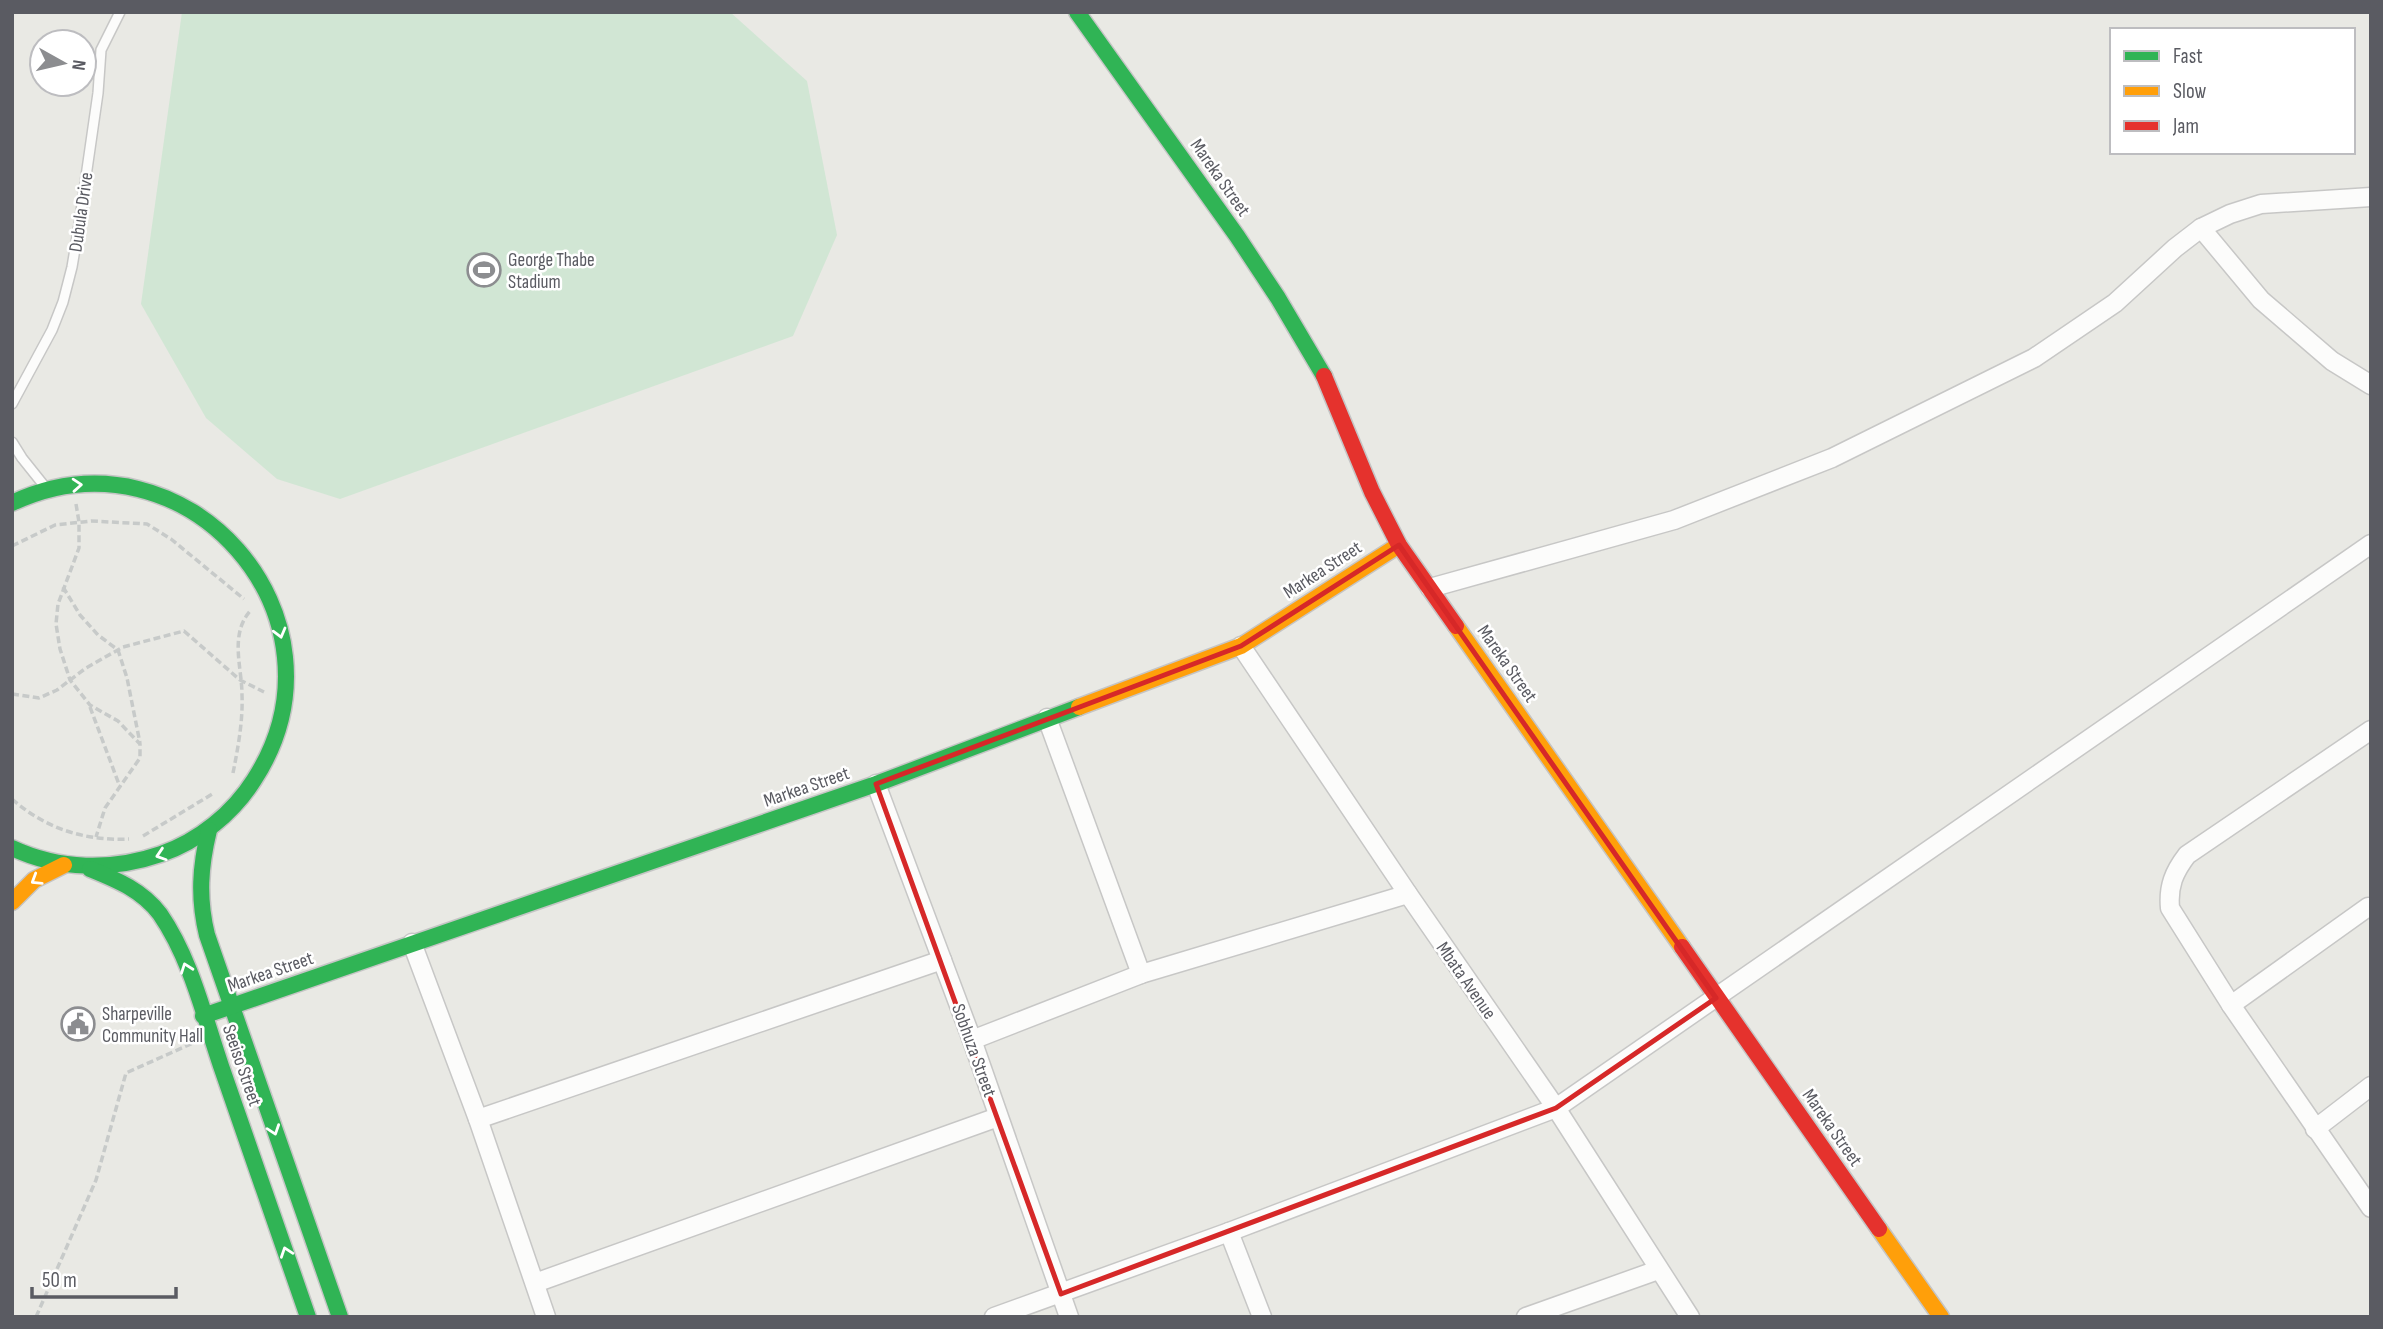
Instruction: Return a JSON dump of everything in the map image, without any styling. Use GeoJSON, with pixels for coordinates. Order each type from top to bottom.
{"type":"FeatureCollection","features":[{"type":"Feature","properties":{"kind":"street","name":"Mareka Street"},"geometry":{"type":"LineString","coordinates":[[1077,12],[1222,214],[1278,298],[1330,387],[1371,492],[1399,545],[1941,1317]]}},
{"type":"Feature","properties":{"kind":"street"},"geometry":{"type":"LineString","coordinates":[[1430,589],[1674,520],[1832,458],[2034,358],[2115,303],[2175,248],[2202,228],[2230,214],[2261,204],[2371,197]]}},
{"type":"Feature","properties":{"kind":"street"},"geometry":{"type":"LineString","coordinates":[[2202,228],[2271,309],[2332,361],[2371,385]]}},
{"type":"Feature","properties":{"kind":"street"},"geometry":{"type":"LineString","coordinates":[[12,503],[47,489],[73,484],[108,484],[143,489],[207,519],[234,542],[256,570],[272,601],[285,650],[285,702],[271,751],[246,795],[209,830],[171,852],[130,865],[86,868],[64,865],[23,854],[12,848]]}},
{"type":"Feature","properties":{"kind":"street"},"geometry":{"type":"LineString","coordinates":[[994,1317],[1229,1232],[1556,1108],[2371,544]]}},
{"type":"Feature","properties":{"kind":"street","name":"Markea Street"},"geometry":{"type":"LineString","coordinates":[[203,1016],[876,784],[1241,646],[1399,545]]}},
{"type":"Feature","properties":{"kind":"street","name":"Mbata Avenue"},"geometry":{"type":"LineString","coordinates":[[1241,646],[1556,1108],[1690,1317]]}},
{"type":"Feature","properties":{"kind":"street"},"geometry":{"type":"LineString","coordinates":[[1047,718],[1141,974]]}},
{"type":"Feature","properties":{"kind":"street"},"geometry":{"type":"LineString","coordinates":[[2371,730],[2187,855],[2175,870],[2170,884],[2169,908],[2231,1005],[2371,1208]]}},
{"type":"Feature","properties":{"kind":"street","name":"Sobhuza Street"},"geometry":{"type":"LineString","coordinates":[[876,784],[972,1040],[1069,1317]]}},
{"type":"Feature","properties":{"kind":"street","name":"Seeiso Street"},"geometry":{"type":"LineString","coordinates":[[209,830],[199,871],[199,904],[230,1007],[340,1317]]}},
{"type":"Feature","properties":{"kind":"street"},"geometry":{"type":"LineString","coordinates":[[12,902],[34,880],[64,865]]}},
{"type":"Feature","properties":{"kind":"street","name":"Seeiso Street"},"geometry":{"type":"LineString","coordinates":[[86,868],[130,886],[146,898],[166,922],[203,1016],[308,1317]]}},
{"type":"Feature","properties":{"kind":"street"},"geometry":{"type":"LineString","coordinates":[[972,1040],[1141,974],[1408,894]]}},
{"type":"Feature","properties":{"kind":"street"},"geometry":{"type":"LineString","coordinates":[[2231,1005],[2368,907]]}},
{"type":"Feature","properties":{"kind":"street"},"geometry":{"type":"LineString","coordinates":[[412,943],[478,1119],[546,1317]]}},
{"type":"Feature","properties":{"kind":"street"},"geometry":{"type":"LineString","coordinates":[[478,1119],[942,960]]}},
{"type":"Feature","properties":{"kind":"street"},"geometry":{"type":"LineString","coordinates":[[2315,1129],[2371,1086]]}},
{"type":"Feature","properties":{"kind":"street"},"geometry":{"type":"LineString","coordinates":[[535,1283],[998,1117]]}},
{"type":"Feature","properties":{"kind":"street"},"geometry":{"type":"LineString","coordinates":[[1229,1232],[1262,1317]]}},
{"type":"Feature","properties":{"kind":"street"},"geometry":{"type":"LineString","coordinates":[[1526,1317],[1658,1270]]}},
{"type":"Feature","properties":{"kind":"lane","name":"Dubula Drive"},"geometry":{"type":"LineString","coordinates":[[12,404],[52,330],[63,302],[76,246],[101,50],[120,12]]}},
{"type":"Feature","properties":{"kind":"lane"},"geometry":{"type":"LineString","coordinates":[[12,442],[47,489]]}},
{"type":"Feature","properties":{"kind":"path"},"geometry":{"type":"LineString","coordinates":[[73,484],[79,522],[79,548],[63,587],[56,624],[60,649],[71,680],[90,705],[120,787]]}},
{"type":"Feature","properties":{"kind":"path"},"geometry":{"type":"LineString","coordinates":[[12,546],[55,526],[79,522],[147,524],[172,539],[232,587],[252,608],[244,618],[237,645],[243,694],[240,733],[233,772],[228,784]]}},
{"type":"Feature","properties":{"kind":"path"},"geometry":{"type":"LineString","coordinates":[[63,587],[80,615],[118,650],[127,678],[140,744],[140,758],[106,808],[95,838]]}},
{"type":"Feature","properties":{"kind":"path"},"geometry":{"type":"LineString","coordinates":[[12,694],[39,698],[57,690],[86,668],[118,650],[184,632],[240,680],[285,702]]}},
{"type":"Feature","properties":{"kind":"path"},"geometry":{"type":"LineString","coordinates":[[90,705],[118,720],[140,744]]}},
{"type":"Feature","properties":{"kind":"path"},"geometry":{"type":"LineString","coordinates":[[12,799],[24,810],[60,830],[95,838],[138,839],[221,789]]}},
{"type":"Feature","properties":{"kind":"path"},"geometry":{"type":"LineString","coordinates":[[36,1317],[96,1180],[126,1073],[196,1041]]}},
{"type":"Feature","properties":{"kind":"highlighted area"},"geometry":{"type":"Polygon","coordinates":[[[1399,545],[1716,998],[1556,1108],[1061,1294],[876,784],[1241,646],[1399,545]]]}},
{"type":"Feature","properties":{"kind":"green space","name":"George Thabe Stadium"},"geometry":{"type":"Polygon","coordinates":[[[182,12],[730,12],[807,81],[837,235],[793,336],[340,499],[277,479],[206,418],[141,304],[182,12]]]}},
{"type":"Feature","properties":{"kind":"traffic: fast"},"geometry":{"type":"LineString","coordinates":[[1077,12],[1237,236],[1324,376]]}},
{"type":"Feature","properties":{"kind":"traffic: fast"},"geometry":{"type":"LineString","coordinates":[[12,503],[77,485],[138,489],[193,512],[238,550],[269,600],[285,657],[281,718],[254,780],[236,804],[202,834],[161,854],[142,860],[105,865],[86,866],[48,861],[12,848]]}},
{"type":"Feature","properties":{"kind":"traffic: fast"},"geometry":{"type":"LineString","coordinates":[[203,1016],[876,784],[1079,707]]}},
{"type":"Feature","properties":{"kind":"traffic: fast"},"geometry":{"type":"LineString","coordinates":[[209,830],[201,882],[207,935],[340,1317]]}},
{"type":"Feature","properties":{"kind":"traffic: fast"},"geometry":{"type":"LineString","coordinates":[[90,869],[145,898],[171,931],[196,988],[308,1317]]}},
{"type":"Feature","properties":{"kind":"traffic: slow"},"geometry":{"type":"LineString","coordinates":[[1079,707],[1241,646],[1399,545]]}},
{"type":"Feature","properties":{"kind":"traffic: slow"},"geometry":{"type":"LineString","coordinates":[[1456,626],[1682,947]]}},
{"type":"Feature","properties":{"kind":"traffic: slow"},"geometry":{"type":"LineString","coordinates":[[12,902],[34,880],[64,865]]}},
{"type":"Feature","properties":{"kind":"traffic: slow"},"geometry":{"type":"LineString","coordinates":[[1879,1229],[1941,1317]]}},
{"type":"Feature","properties":{"kind":"traffic: jam"},"geometry":{"type":"LineString","coordinates":[[1324,376],[1372,492],[1399,545],[1456,626]]}},
{"type":"Feature","properties":{"kind":"traffic: jam"},"geometry":{"type":"LineString","coordinates":[[1682,947],[1879,1229]]}},
{"type":"Feature","properties":{"kind":"place","name":"George Thabe Stadium"},"geometry":{"type":"Point","coordinates":[484,270]}},
{"type":"Feature","properties":{"kind":"place","name":"Sharpeville Community Hall"},"geometry":{"type":"Point","coordinates":[78,1024]}}]}
